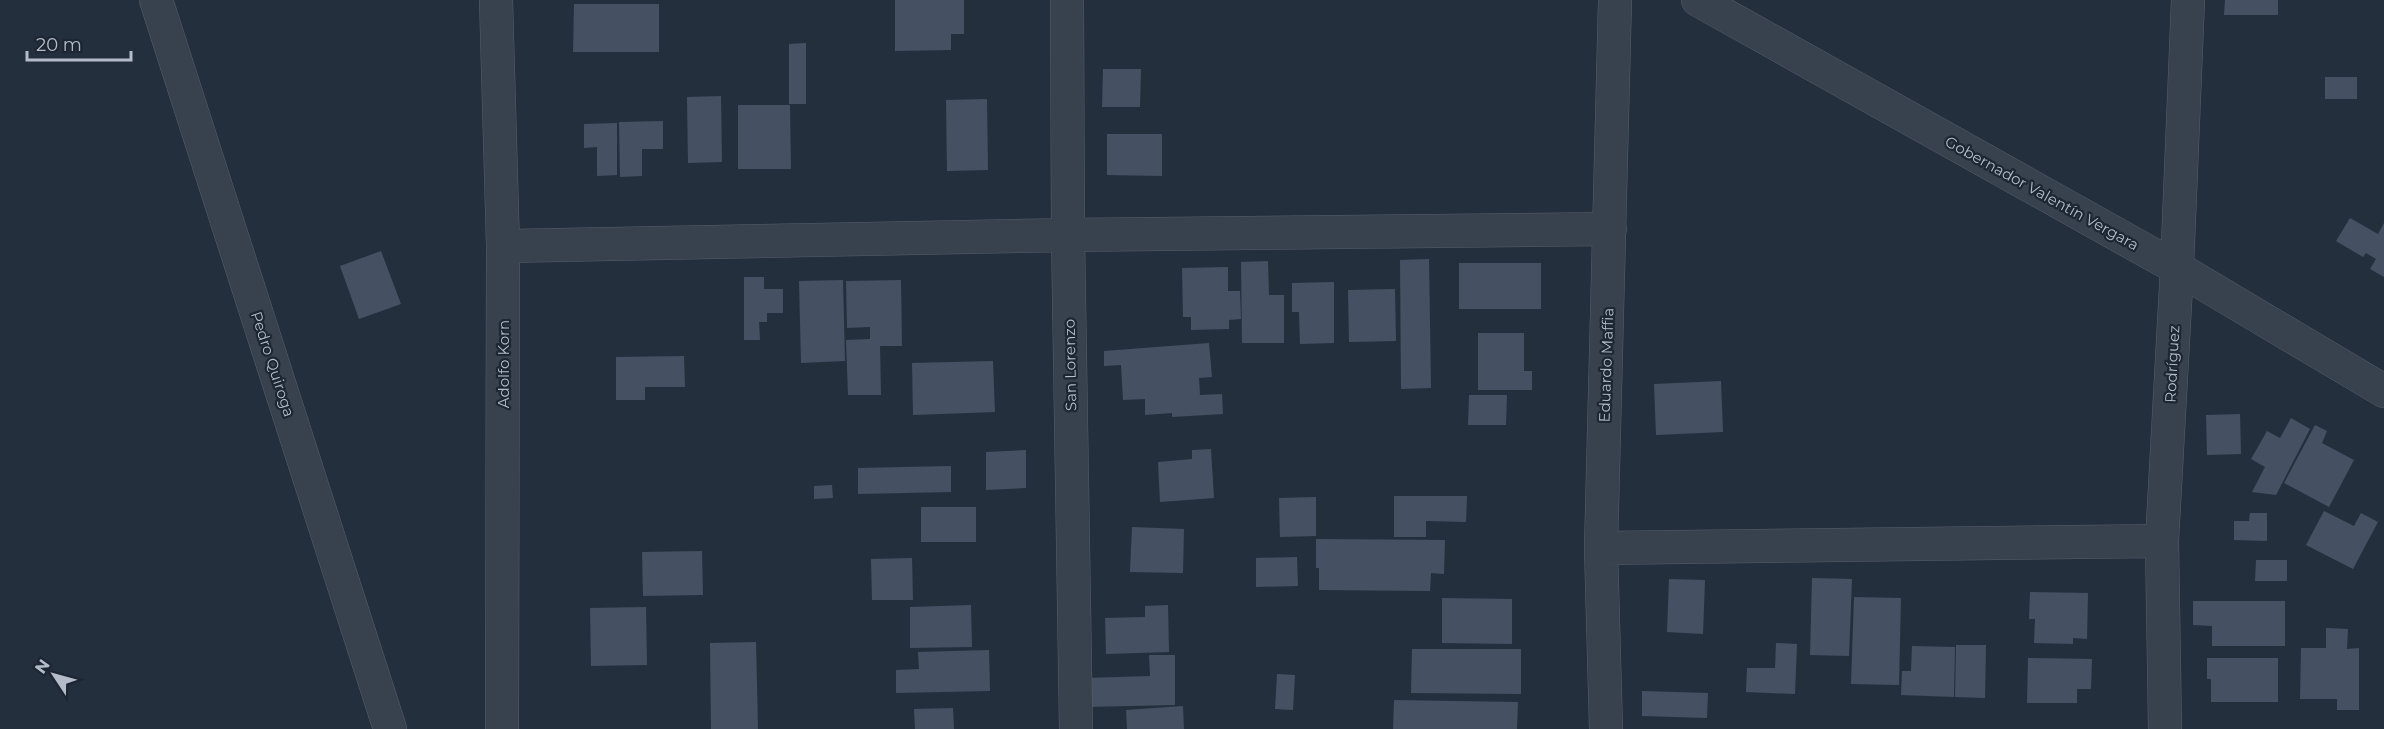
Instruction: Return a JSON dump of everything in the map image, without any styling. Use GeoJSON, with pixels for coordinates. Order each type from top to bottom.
{"type":"FeatureCollection","features":[{"type":"Feature","properties":{"kind":"street","name":"Pedro Quiroga"},"geometry":{"type":"LineString","coordinates":[[156,0],[390,729]]}},
{"type":"Feature","properties":{"kind":"street","name":"Adolfo Korn"},"geometry":{"type":"LineString","coordinates":[[496,0],[503,246],[502,729]]}},
{"type":"Feature","properties":{"kind":"street","name":"San Lorenzo"},"geometry":{"type":"LineString","coordinates":[[1067,0],[1068,235],[1076,729]]}},
{"type":"Feature","properties":{"kind":"street","name":"Eduardo Maffia"},"geometry":{"type":"LineString","coordinates":[[1606,729],[1601,548],[1615,0]]}},
{"type":"Feature","properties":{"kind":"street","name":"Gobernador Valentín Vergara"},"geometry":{"type":"LineString","coordinates":[[1698,0],[2177,268],[2384,391]]}},
{"type":"Feature","properties":{"kind":"street","name":"Rodríguez"},"geometry":{"type":"LineString","coordinates":[[2165,729],[2162,541],[2177,268],[2188,0]]}},
{"type":"Feature","properties":{"kind":"street"},"geometry":{"type":"LineString","coordinates":[[503,246],[1068,235],[1610,230]]}},
{"type":"Feature","properties":{"kind":"street"},"geometry":{"type":"LineString","coordinates":[[1601,548],[2162,541]]}},
{"type":"Feature","properties":{"kind":"building"},"geometry":{"type":"Polygon","coordinates":[[[895,0],[964,0],[964,34],[951,34],[951,50],[895,51],[895,0]]]}},
{"type":"Feature","properties":{"kind":"building"},"geometry":{"type":"Polygon","coordinates":[[[2225,0],[2278,0],[2278,15],[2224,15],[2225,0]]]}},
{"type":"Feature","properties":{"kind":"building"},"geometry":{"type":"Polygon","coordinates":[[[574,4],[659,4],[659,52],[573,52],[574,4]]]}},
{"type":"Feature","properties":{"kind":"building"},"geometry":{"type":"Polygon","coordinates":[[[806,43],[806,104],[789,104],[789,44],[806,43]]]}},
{"type":"Feature","properties":{"kind":"building"},"geometry":{"type":"Polygon","coordinates":[[[1103,69],[1141,69],[1140,107],[1102,107],[1103,69]]]}},
{"type":"Feature","properties":{"kind":"building"},"geometry":{"type":"Polygon","coordinates":[[[2325,77],[2357,77],[2357,99],[2325,99],[2325,77]]]}},
{"type":"Feature","properties":{"kind":"building"},"geometry":{"type":"Polygon","coordinates":[[[721,96],[722,162],[688,163],[687,97],[721,96]]]}},
{"type":"Feature","properties":{"kind":"building"},"geometry":{"type":"Polygon","coordinates":[[[987,99],[988,170],[947,171],[946,100],[987,99]]]}},
{"type":"Feature","properties":{"kind":"building"},"geometry":{"type":"Polygon","coordinates":[[[738,105],[790,105],[791,169],[738,169],[738,105]]]}},
{"type":"Feature","properties":{"kind":"building"},"geometry":{"type":"Polygon","coordinates":[[[663,121],[663,149],[642,149],[642,176],[620,177],[619,122],[663,121]]]}},
{"type":"Feature","properties":{"kind":"building"},"geometry":{"type":"Polygon","coordinates":[[[617,123],[617,175],[597,176],[597,147],[584,148],[584,124],[617,123]]]}},
{"type":"Feature","properties":{"kind":"building"},"geometry":{"type":"Polygon","coordinates":[[[1107,134],[1162,134],[1162,176],[1107,175],[1107,134]]]}},
{"type":"Feature","properties":{"kind":"building"},"geometry":{"type":"Polygon","coordinates":[[[2350,218],[2378,234],[2384,223],[2384,277],[2370,269],[2376,259],[2366,253],[2363,257],[2336,241],[2350,218]]]}},
{"type":"Feature","properties":{"kind":"building"},"geometry":{"type":"Polygon","coordinates":[[[381,251],[401,304],[359,319],[340,266],[381,251]]]}},
{"type":"Feature","properties":{"kind":"building"},"geometry":{"type":"Polygon","coordinates":[[[1429,259],[1431,388],[1401,389],[1400,260],[1429,259]]]}},
{"type":"Feature","properties":{"kind":"building"},"geometry":{"type":"Polygon","coordinates":[[[1268,261],[1269,295],[1284,295],[1284,343],[1242,343],[1241,262],[1268,261]]]}},
{"type":"Feature","properties":{"kind":"building"},"geometry":{"type":"Polygon","coordinates":[[[1459,263],[1541,263],[1541,309],[1459,309],[1459,263]]]}},
{"type":"Feature","properties":{"kind":"building"},"geometry":{"type":"Polygon","coordinates":[[[1228,267],[1228,291],[1240,291],[1241,319],[1229,320],[1229,329],[1191,330],[1191,317],[1183,317],[1182,268],[1228,267]]]}},
{"type":"Feature","properties":{"kind":"building"},"geometry":{"type":"Polygon","coordinates":[[[744,277],[764,277],[764,289],[783,289],[783,313],[767,313],[767,322],[759,322],[760,340],[744,340],[744,277]]]}},
{"type":"Feature","properties":{"kind":"building"},"geometry":{"type":"Polygon","coordinates":[[[843,280],[845,361],[801,363],[799,281],[843,280]]]}},
{"type":"Feature","properties":{"kind":"building"},"geometry":{"type":"Polygon","coordinates":[[[901,280],[902,346],[880,346],[881,395],[848,395],[846,340],[870,339],[870,327],[847,328],[846,281],[901,280]]]}},
{"type":"Feature","properties":{"kind":"building"},"geometry":{"type":"Polygon","coordinates":[[[1334,282],[1334,343],[1300,344],[1299,312],[1292,312],[1292,283],[1334,282]]]}},
{"type":"Feature","properties":{"kind":"building"},"geometry":{"type":"Polygon","coordinates":[[[1395,289],[1396,341],[1349,342],[1348,290],[1395,289]]]}},
{"type":"Feature","properties":{"kind":"building"},"geometry":{"type":"Polygon","coordinates":[[[1478,333],[1524,333],[1524,371],[1532,371],[1532,390],[1478,390],[1478,333]]]}},
{"type":"Feature","properties":{"kind":"building"},"geometry":{"type":"Polygon","coordinates":[[[1209,343],[1212,377],[1199,378],[1200,395],[1222,394],[1223,414],[1172,417],[1172,413],[1145,415],[1145,399],[1123,400],[1121,365],[1104,366],[1104,351],[1209,343]]]}},
{"type":"Feature","properties":{"kind":"building"},"geometry":{"type":"Polygon","coordinates":[[[684,356],[685,387],[645,387],[645,400],[616,400],[616,357],[684,356]]]}},
{"type":"Feature","properties":{"kind":"building"},"geometry":{"type":"Polygon","coordinates":[[[993,361],[995,412],[913,415],[912,363],[993,361]]]}},
{"type":"Feature","properties":{"kind":"building"},"geometry":{"type":"Polygon","coordinates":[[[1721,381],[1723,432],[1656,435],[1654,384],[1721,381]]]}},
{"type":"Feature","properties":{"kind":"building"},"geometry":{"type":"Polygon","coordinates":[[[1469,395],[1507,395],[1506,425],[1468,425],[1469,395]]]}},
{"type":"Feature","properties":{"kind":"building"},"geometry":{"type":"Polygon","coordinates":[[[2240,414],[2241,454],[2207,455],[2206,415],[2240,414]]]}},
{"type":"Feature","properties":{"kind":"building"},"geometry":{"type":"Polygon","coordinates":[[[2291,418],[2310,429],[2276,495],[2252,492],[2265,467],[2251,459],[2267,431],[2280,438],[2291,418]]]}},
{"type":"Feature","properties":{"kind":"building"},"geometry":{"type":"Polygon","coordinates":[[[2315,425],[2327,431],[2322,443],[2354,460],[2329,507],[2284,483],[2315,425]]]}},
{"type":"Feature","properties":{"kind":"building"},"geometry":{"type":"Polygon","coordinates":[[[1211,449],[1214,498],[1160,502],[1158,462],[1192,459],[1192,450],[1211,449]]]}},
{"type":"Feature","properties":{"kind":"building"},"geometry":{"type":"Polygon","coordinates":[[[1026,450],[1026,488],[986,490],[986,452],[1026,450]]]}},
{"type":"Feature","properties":{"kind":"building"},"geometry":{"type":"Polygon","coordinates":[[[951,466],[951,492],[858,494],[858,468],[951,466]]]}},
{"type":"Feature","properties":{"kind":"building"},"geometry":{"type":"Polygon","coordinates":[[[832,485],[833,498],[814,499],[814,486],[832,485]]]}},
{"type":"Feature","properties":{"kind":"building"},"geometry":{"type":"Polygon","coordinates":[[[1394,496],[1467,496],[1466,522],[1426,521],[1426,537],[1394,537],[1394,496]]]}},
{"type":"Feature","properties":{"kind":"building"},"geometry":{"type":"Polygon","coordinates":[[[1316,497],[1316,536],[1280,537],[1279,498],[1316,497]]]}},
{"type":"Feature","properties":{"kind":"building"},"geometry":{"type":"Polygon","coordinates":[[[921,507],[976,507],[976,542],[921,542],[921,507]]]}},
{"type":"Feature","properties":{"kind":"building"},"geometry":{"type":"Polygon","coordinates":[[[2324,511],[2354,526],[2361,513],[2378,522],[2353,569],[2306,545],[2324,511]]]}},
{"type":"Feature","properties":{"kind":"building"},"geometry":{"type":"Polygon","coordinates":[[[2250,513],[2267,513],[2267,541],[2234,540],[2234,521],[2249,521],[2250,513]]]}},
{"type":"Feature","properties":{"kind":"building"},"geometry":{"type":"Polygon","coordinates":[[[1132,527],[1184,529],[1183,573],[1130,572],[1132,527]]]}},
{"type":"Feature","properties":{"kind":"building"},"geometry":{"type":"Polygon","coordinates":[[[1316,539],[1445,540],[1444,574],[1431,573],[1430,591],[1319,590],[1316,539]]]}},
{"type":"Feature","properties":{"kind":"building"},"geometry":{"type":"Polygon","coordinates":[[[702,551],[703,595],[643,596],[642,552],[702,551]]]}},
{"type":"Feature","properties":{"kind":"building"},"geometry":{"type":"Polygon","coordinates":[[[1297,557],[1298,586],[1256,587],[1256,558],[1297,557]]]}},
{"type":"Feature","properties":{"kind":"building"},"geometry":{"type":"Polygon","coordinates":[[[912,558],[913,600],[872,600],[871,559],[912,558]]]}},
{"type":"Feature","properties":{"kind":"building"},"geometry":{"type":"Polygon","coordinates":[[[2256,560],[2287,560],[2287,581],[2255,581],[2256,560]]]}},
{"type":"Feature","properties":{"kind":"building"},"geometry":{"type":"Polygon","coordinates":[[[1812,578],[1852,579],[1849,656],[1810,655],[1812,578]]]}},
{"type":"Feature","properties":{"kind":"building"},"geometry":{"type":"Polygon","coordinates":[[[1669,579],[1705,580],[1703,634],[1667,632],[1669,579]]]}},
{"type":"Feature","properties":{"kind":"building"},"geometry":{"type":"Polygon","coordinates":[[[2030,592],[2088,593],[2087,639],[2073,638],[2073,644],[2034,643],[2035,619],[2029,619],[2030,592]]]}},
{"type":"Feature","properties":{"kind":"building"},"geometry":{"type":"Polygon","coordinates":[[[1854,597],[1901,598],[1899,685],[1851,684],[1854,597]]]}},
{"type":"Feature","properties":{"kind":"building"},"geometry":{"type":"Polygon","coordinates":[[[1442,598],[1512,599],[1512,644],[1442,643],[1442,598]]]}},
{"type":"Feature","properties":{"kind":"building"},"geometry":{"type":"Polygon","coordinates":[[[2193,601],[2285,601],[2285,646],[2212,646],[2212,626],[2193,625],[2193,601]]]}},
{"type":"Feature","properties":{"kind":"building"},"geometry":{"type":"Polygon","coordinates":[[[971,605],[972,647],[910,648],[910,607],[971,605]]]}},
{"type":"Feature","properties":{"kind":"building"},"geometry":{"type":"Polygon","coordinates":[[[1168,605],[1169,652],[1106,654],[1105,618],[1145,617],[1145,606],[1168,605]]]}},
{"type":"Feature","properties":{"kind":"building"},"geometry":{"type":"Polygon","coordinates":[[[646,607],[647,665],[591,666],[590,608],[646,607]]]}},
{"type":"Feature","properties":{"kind":"building"},"geometry":{"type":"Polygon","coordinates":[[[2326,628],[2348,629],[2347,649],[2359,648],[2359,710],[2337,710],[2337,699],[2300,699],[2301,648],[2326,648],[2326,628]]]}},
{"type":"Feature","properties":{"kind":"building"},"geometry":{"type":"Polygon","coordinates":[[[756,642],[758,729],[711,729],[710,643],[756,642]]]}},
{"type":"Feature","properties":{"kind":"building"},"geometry":{"type":"Polygon","coordinates":[[[1776,643],[1797,644],[1795,694],[1746,692],[1747,668],[1775,668],[1776,643]]]}},
{"type":"Feature","properties":{"kind":"building"},"geometry":{"type":"Polygon","coordinates":[[[1956,645],[1986,645],[1985,698],[1955,697],[1956,645]]]}},
{"type":"Feature","properties":{"kind":"building"},"geometry":{"type":"Polygon","coordinates":[[[1912,646],[1955,647],[1954,697],[1901,695],[1902,671],[1911,671],[1912,646]]]}},
{"type":"Feature","properties":{"kind":"building"},"geometry":{"type":"Polygon","coordinates":[[[1412,649],[1521,649],[1521,694],[1411,693],[1412,649]]]}},
{"type":"Feature","properties":{"kind":"building"},"geometry":{"type":"Polygon","coordinates":[[[989,650],[990,691],[896,693],[896,670],[919,669],[918,652],[989,650]]]}},
{"type":"Feature","properties":{"kind":"building"},"geometry":{"type":"Polygon","coordinates":[[[1149,655],[1175,655],[1175,705],[1086,707],[1085,678],[1150,676],[1149,655]]]}},
{"type":"Feature","properties":{"kind":"building"},"geometry":{"type":"Polygon","coordinates":[[[2028,658],[2092,659],[2091,689],[2077,689],[2077,703],[2027,703],[2028,658]]]}},
{"type":"Feature","properties":{"kind":"building"},"geometry":{"type":"Polygon","coordinates":[[[2207,658],[2278,658],[2278,702],[2211,702],[2211,679],[2207,679],[2207,658]]]}},
{"type":"Feature","properties":{"kind":"building"},"geometry":{"type":"Polygon","coordinates":[[[1277,674],[1295,675],[1293,710],[1275,709],[1277,674]]]}},
{"type":"Feature","properties":{"kind":"building"},"geometry":{"type":"Polygon","coordinates":[[[1642,691],[1708,693],[1707,718],[1642,716],[1642,691]]]}},
{"type":"Feature","properties":{"kind":"building"},"geometry":{"type":"Polygon","coordinates":[[[1394,700],[1518,702],[1517,729],[1393,729],[1394,700]]]}},
{"type":"Feature","properties":{"kind":"building"},"geometry":{"type":"Polygon","coordinates":[[[1183,706],[1184,729],[1127,729],[1126,710],[1183,706]]]}},
{"type":"Feature","properties":{"kind":"building"},"geometry":{"type":"Polygon","coordinates":[[[953,708],[954,729],[915,729],[914,709],[953,708]]]}}]}
